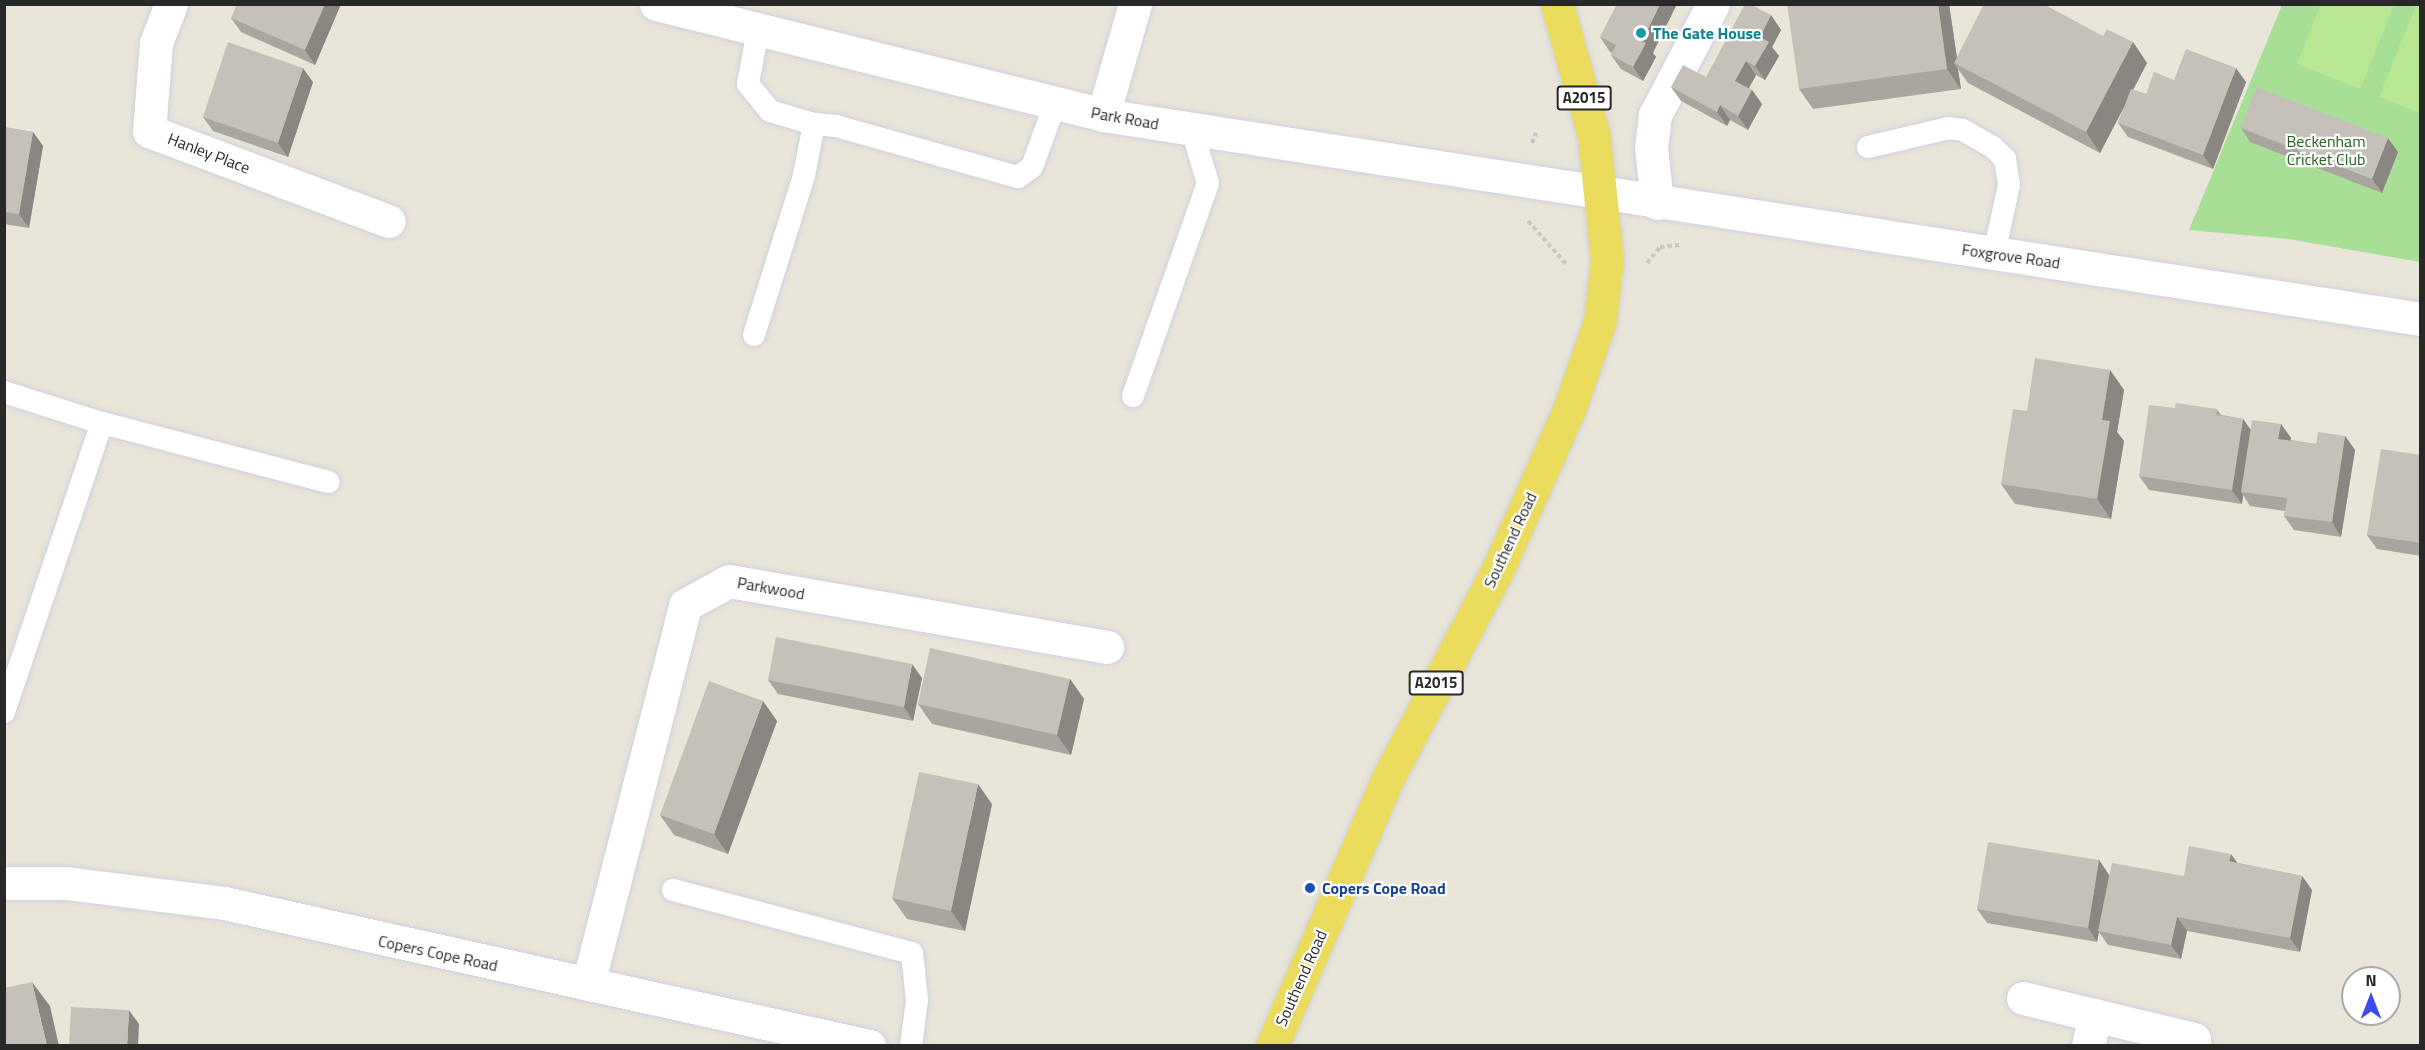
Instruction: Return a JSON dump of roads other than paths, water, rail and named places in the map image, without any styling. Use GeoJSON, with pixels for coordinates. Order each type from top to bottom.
{"type":"FeatureCollection","features":[{"type":"Feature","properties":{"kind":"main road","name":"Southend Road"},"geometry":{"type":"LineString","coordinates":[[1272,1046],[1389,776],[1499,567],[1569,410],[1605,297],[1607,260],[1594,136],[1557,4]]}},
{"type":"Feature","properties":{"kind":"street","name":"Hanley Place"},"geometry":{"type":"LineString","coordinates":[[171,4],[156,43],[149,130],[389,221]]}},
{"type":"Feature","properties":{"kind":"street","name":"Park Road"},"geometry":{"type":"LineString","coordinates":[[656,4],[1103,115],[1601,194]]}},
{"type":"Feature","properties":{"kind":"street"},"geometry":{"type":"LineString","coordinates":[[1103,115],[1136,4]]}},
{"type":"Feature","properties":{"kind":"street"},"geometry":{"type":"LineString","coordinates":[[1657,203],[1652,147],[1655,115],[1713,4]]}},
{"type":"Feature","properties":{"kind":"street","name":"Foxgrove Road"},"geometry":{"type":"LineString","coordinates":[[1601,194],[2421,319]]}},
{"type":"Feature","properties":{"kind":"street","name":"Parkwood"},"geometry":{"type":"LineString","coordinates":[[588,984],[685,605],[729,580],[1107,647]]}},
{"type":"Feature","properties":{"kind":"street","name":"Copers Cope Road"},"geometry":{"type":"LineString","coordinates":[[4,884],[66,883],[224,903],[869,1046]]}},
{"type":"Feature","properties":{"kind":"street"},"geometry":{"type":"LineString","coordinates":[[2023,998],[2092,1030],[2194,1040]]}},
{"type":"Feature","properties":{"kind":"lane"},"geometry":{"type":"LineString","coordinates":[[758,30],[748,84],[770,111],[814,124],[836,126],[1018,177],[1032,167],[1055,104]]}},
{"type":"Feature","properties":{"kind":"lane"},"geometry":{"type":"LineString","coordinates":[[754,335],[804,175],[814,124]]}},
{"type":"Feature","properties":{"kind":"lane"},"geometry":{"type":"LineString","coordinates":[[1868,147],[1949,128],[1963,130],[1993,147],[2005,159],[2009,186],[1994,254]]}},
{"type":"Feature","properties":{"kind":"lane"},"geometry":{"type":"LineString","coordinates":[[1132,396],[1208,183],[1192,130]]}},
{"type":"Feature","properties":{"kind":"lane"},"geometry":{"type":"LineString","coordinates":[[4,392],[102,423],[328,482]]}},
{"type":"Feature","properties":{"kind":"lane"},"geometry":{"type":"LineString","coordinates":[[4,712],[102,423]]}},
{"type":"Feature","properties":{"kind":"lane"},"geometry":{"type":"LineString","coordinates":[[673,890],[912,953],[917,1000],[911,1046]]}},
{"type":"Feature","properties":{"kind":"place","name":"The Gate House"},"geometry":{"type":"Point","coordinates":[1641,33]}},
{"type":"Feature","properties":{"kind":"place","name":"Copers Cope Road"},"geometry":{"type":"Point","coordinates":[1310,888]}},
{"type":"Feature","properties":{"kind":"park label","name":"Beckenham Cricket Club"},"geometry":{"type":"Point","coordinates":[2326,150]}}]}
